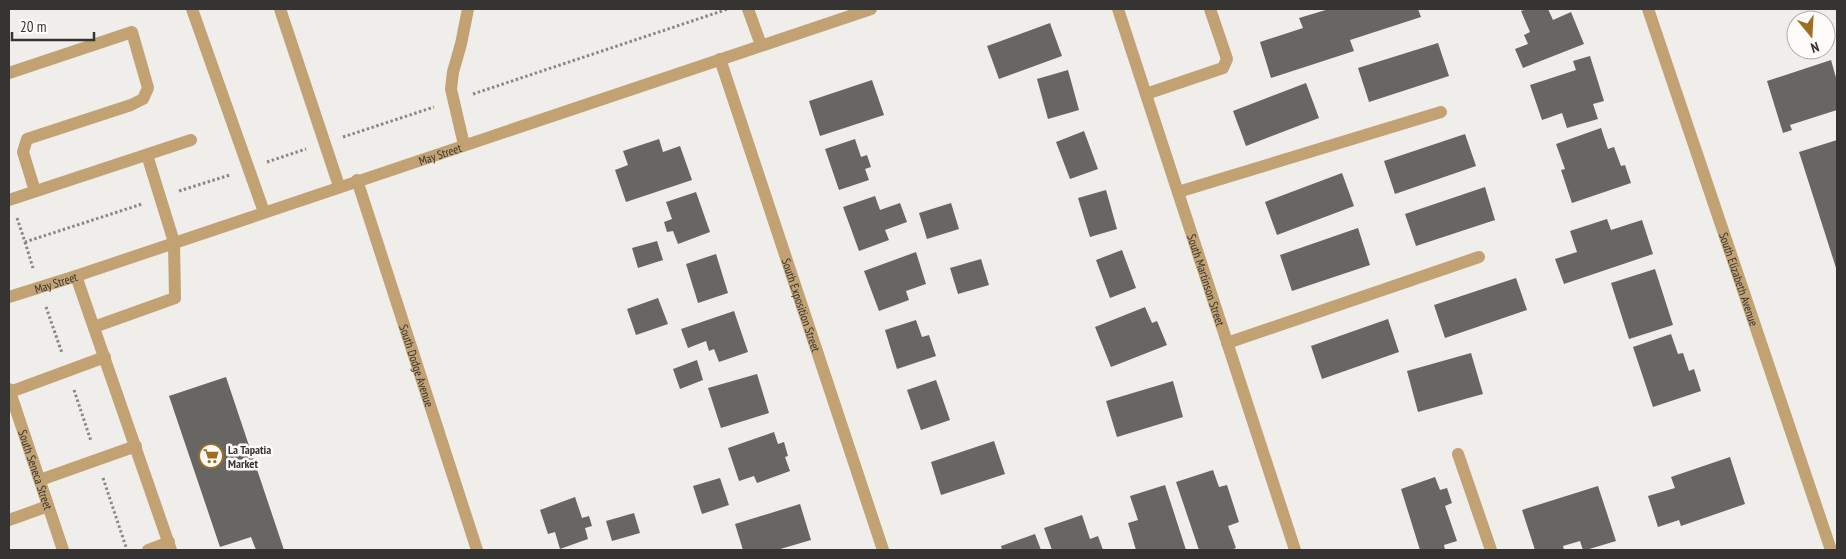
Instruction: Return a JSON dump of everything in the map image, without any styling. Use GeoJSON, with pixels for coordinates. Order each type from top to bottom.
{"type":"FeatureCollection","features":[{"type":"Feature","properties":{"kind":"street"},"geometry":{"type":"LineString","coordinates":[[192,9],[264,212]]}},
{"type":"Feature","properties":{"kind":"street"},"geometry":{"type":"LineString","coordinates":[[280,9],[339,186]]}},
{"type":"Feature","properties":{"kind":"street"},"geometry":{"type":"LineString","coordinates":[[464,145],[451,89],[453,72],[468,9]]}},
{"type":"Feature","properties":{"kind":"street"},"geometry":{"type":"LineString","coordinates":[[748,9],[761,45]]}},
{"type":"Feature","properties":{"kind":"street","name":"May Street"},"geometry":{"type":"LineString","coordinates":[[9,297],[871,9]]}},
{"type":"Feature","properties":{"kind":"street","name":"South Martinson Street"},"geometry":{"type":"LineString","coordinates":[[1118,9],[1295,550]]}},
{"type":"Feature","properties":{"kind":"street"},"geometry":{"type":"LineString","coordinates":[[1146,94],[1223,68],[1226,59],[1210,9]]}},
{"type":"Feature","properties":{"kind":"street","name":"South Elizabeth Avenue"},"geometry":{"type":"LineString","coordinates":[[1648,9],[1831,550]]}},
{"type":"Feature","properties":{"kind":"street"},"geometry":{"type":"LineString","coordinates":[[9,73],[132,32],[148,88],[143,99],[131,105],[27,139],[23,152],[35,191]]}},
{"type":"Feature","properties":{"kind":"street","name":"South Exposition Street"},"geometry":{"type":"LineString","coordinates":[[720,59],[883,550]]}},
{"type":"Feature","properties":{"kind":"street"},"geometry":{"type":"LineString","coordinates":[[1178,192],[1441,112]]}},
{"type":"Feature","properties":{"kind":"street"},"geometry":{"type":"LineString","coordinates":[[10,200],[191,140]]}},
{"type":"Feature","properties":{"kind":"street"},"geometry":{"type":"LineString","coordinates":[[94,327],[175,298],[174,242],[147,155]]}},
{"type":"Feature","properties":{"kind":"street","name":"South Dodge Avenue"},"geometry":{"type":"LineString","coordinates":[[357,180],[477,550]]}},
{"type":"Feature","properties":{"kind":"street"},"geometry":{"type":"LineString","coordinates":[[1228,343],[1480,257]]}},
{"type":"Feature","properties":{"kind":"street"},"geometry":{"type":"LineString","coordinates":[[76,276],[170,546],[148,550]]}},
{"type":"Feature","properties":{"kind":"street"},"geometry":{"type":"LineString","coordinates":[[9,390],[105,357]]}},
{"type":"Feature","properties":{"kind":"street","name":"South Seneca Street"},"geometry":{"type":"LineString","coordinates":[[9,390],[63,550]]}},
{"type":"Feature","properties":{"kind":"street"},"geometry":{"type":"LineString","coordinates":[[40,480],[136,446]]}},
{"type":"Feature","properties":{"kind":"street"},"geometry":{"type":"LineString","coordinates":[[1458,454],[1491,550]]}},
{"type":"Feature","properties":{"kind":"street"},"geometry":{"type":"LineString","coordinates":[[9,520],[48,506]]}},
{"type":"Feature","properties":{"kind":"path"},"geometry":{"type":"LineString","coordinates":[[25,242],[729,9]]}},
{"type":"Feature","properties":{"kind":"path"},"geometry":{"type":"LineString","coordinates":[[10,200],[127,550]]}},
{"type":"Feature","properties":{"kind":"building"},"geometry":{"type":"Polygon","coordinates":[[[1329,9],[1418,9],[1421,17],[1350,40],[1354,51],[1271,78],[1260,42],[1303,28],[1299,18],[1329,9]]]}},
{"type":"Feature","properties":{"kind":"building"},"geometry":{"type":"Polygon","coordinates":[[[1527,9],[1548,9],[1553,20],[1571,12],[1584,44],[1523,68],[1515,49],[1528,44],[1524,35],[1530,32],[1521,11],[1527,9]]]}},
{"type":"Feature","properties":{"kind":"building"},"geometry":{"type":"Polygon","coordinates":[[[1050,23],[1062,56],[999,79],[987,46],[1050,23]]]}},
{"type":"Feature","properties":{"kind":"building"},"geometry":{"type":"Polygon","coordinates":[[[1438,43],[1449,76],[1369,102],[1358,68],[1438,43]]]}},
{"type":"Feature","properties":{"kind":"building"},"geometry":{"type":"Polygon","coordinates":[[[1590,56],[1604,101],[1593,104],[1598,119],[1567,128],[1562,113],[1542,120],[1530,85],[1576,70],[1573,61],[1590,56]]]}},
{"type":"Feature","properties":{"kind":"building"},"geometry":{"type":"Polygon","coordinates":[[[1831,60],[1837,81],[1837,110],[1790,125],[1792,130],[1783,133],[1767,81],[1831,60]]]}},
{"type":"Feature","properties":{"kind":"building"},"geometry":{"type":"Polygon","coordinates":[[[1068,70],[1079,110],[1048,119],[1037,79],[1068,70]]]}},
{"type":"Feature","properties":{"kind":"building"},"geometry":{"type":"Polygon","coordinates":[[[872,80],[884,115],[820,136],[809,101],[872,80]]]}},
{"type":"Feature","properties":{"kind":"building"},"geometry":{"type":"Polygon","coordinates":[[[1306,83],[1319,118],[1246,146],[1233,111],[1306,83]]]}},
{"type":"Feature","properties":{"kind":"building"},"geometry":{"type":"Polygon","coordinates":[[[1601,128],[1608,149],[1614,147],[1621,166],[1625,165],[1631,183],[1572,203],[1561,170],[1565,169],[1556,144],[1601,128]]]}},
{"type":"Feature","properties":{"kind":"building"},"geometry":{"type":"Polygon","coordinates":[[[1084,131],[1098,169],[1070,179],[1056,142],[1084,131]]]}},
{"type":"Feature","properties":{"kind":"building"},"geometry":{"type":"Polygon","coordinates":[[[1465,134],[1476,166],[1395,194],[1384,161],[1465,134]]]}},
{"type":"Feature","properties":{"kind":"building"},"geometry":{"type":"Polygon","coordinates":[[[659,139],[663,152],[680,146],[692,180],[626,202],[615,170],[628,165],[623,151],[659,139]]]}},
{"type":"Feature","properties":{"kind":"building"},"geometry":{"type":"Polygon","coordinates":[[[855,139],[861,157],[867,155],[871,167],[865,169],[869,180],[839,190],[825,149],[855,139]]]}},
{"type":"Feature","properties":{"kind":"building"},"geometry":{"type":"Polygon","coordinates":[[[1837,140],[1837,271],[1799,152],[1837,140]]]}},
{"type":"Feature","properties":{"kind":"building"},"geometry":{"type":"Polygon","coordinates":[[[1342,173],[1354,206],[1277,235],[1265,202],[1342,173]]]}},
{"type":"Feature","properties":{"kind":"building"},"geometry":{"type":"Polygon","coordinates":[[[1485,187],[1495,220],[1416,246],[1405,214],[1485,187]]]}},
{"type":"Feature","properties":{"kind":"building"},"geometry":{"type":"Polygon","coordinates":[[[1106,190],[1117,229],[1090,237],[1078,198],[1106,190]]]}},
{"type":"Feature","properties":{"kind":"building"},"geometry":{"type":"Polygon","coordinates":[[[696,192],[710,232],[678,244],[673,231],[667,232],[664,222],[672,219],[666,202],[696,192]]]}},
{"type":"Feature","properties":{"kind":"building"},"geometry":{"type":"Polygon","coordinates":[[[875,196],[880,210],[900,203],[907,222],[885,230],[889,240],[859,251],[843,207],[875,196]]]}},
{"type":"Feature","properties":{"kind":"building"},"geometry":{"type":"Polygon","coordinates":[[[951,203],[959,229],[927,239],[919,213],[951,203]]]}},
{"type":"Feature","properties":{"kind":"building"},"geometry":{"type":"Polygon","coordinates":[[[1607,219],[1611,230],[1642,220],[1653,254],[1564,284],[1555,259],[1577,252],[1570,231],[1607,219]]]}},
{"type":"Feature","properties":{"kind":"building"},"geometry":{"type":"Polygon","coordinates":[[[1358,228],[1370,265],[1292,291],[1280,255],[1358,228]]]}},
{"type":"Feature","properties":{"kind":"building"},"geometry":{"type":"Polygon","coordinates":[[[657,241],[663,260],[638,268],[632,248],[657,241]]]}},
{"type":"Feature","properties":{"kind":"building"},"geometry":{"type":"Polygon","coordinates":[[[1122,250],[1136,288],[1110,298],[1096,260],[1122,250]]]}},
{"type":"Feature","properties":{"kind":"building"},"geometry":{"type":"Polygon","coordinates":[[[916,252],[926,284],[906,291],[909,300],[879,311],[864,271],[916,252]]]}},
{"type":"Feature","properties":{"kind":"building"},"geometry":{"type":"Polygon","coordinates":[[[716,254],[728,293],[698,303],[686,264],[716,254]]]}},
{"type":"Feature","properties":{"kind":"building"},"geometry":{"type":"Polygon","coordinates":[[[981,259],[989,285],[958,294],[950,268],[981,259]]]}},
{"type":"Feature","properties":{"kind":"building"},"geometry":{"type":"Polygon","coordinates":[[[1655,269],[1673,325],[1629,339],[1611,283],[1655,269]]]}},
{"type":"Feature","properties":{"kind":"building"},"geometry":{"type":"Polygon","coordinates":[[[1516,278],[1527,310],[1445,338],[1434,305],[1516,278]]]}},
{"type":"Feature","properties":{"kind":"building"},"geometry":{"type":"Polygon","coordinates":[[[658,298],[668,324],[636,335],[627,309],[658,298]]]}},
{"type":"Feature","properties":{"kind":"building"},"geometry":{"type":"Polygon","coordinates":[[[1145,307],[1152,323],[1157,321],[1167,345],[1111,367],[1095,327],[1145,307]]]}},
{"type":"Feature","properties":{"kind":"building"},"geometry":{"type":"Polygon","coordinates":[[[734,311],[748,352],[719,362],[714,349],[709,351],[706,341],[688,348],[681,329],[734,311]]]}},
{"type":"Feature","properties":{"kind":"building"},"geometry":{"type":"Polygon","coordinates":[[[1388,319],[1399,352],[1322,379],[1311,346],[1388,319]]]}},
{"type":"Feature","properties":{"kind":"building"},"geometry":{"type":"Polygon","coordinates":[[[916,320],[922,337],[929,335],[936,356],[897,369],[885,330],[916,320]]]}},
{"type":"Feature","properties":{"kind":"building"},"geometry":{"type":"Polygon","coordinates":[[[1671,334],[1678,354],[1683,353],[1689,371],[1694,369],[1701,391],[1653,407],[1633,347],[1671,334]]]}},
{"type":"Feature","properties":{"kind":"building"},"geometry":{"type":"Polygon","coordinates":[[[1471,353],[1483,394],[1418,412],[1407,371],[1471,353]]]}},
{"type":"Feature","properties":{"kind":"building"},"geometry":{"type":"Polygon","coordinates":[[[697,360],[703,380],[680,389],[673,369],[697,360]]]}},
{"type":"Feature","properties":{"kind":"building"},"geometry":{"type":"Polygon","coordinates":[[[757,374],[769,413],[721,428],[708,388],[757,374]]]}},
{"type":"Feature","properties":{"kind":"building"},"geometry":{"type":"Polygon","coordinates":[[[226,377],[284,550],[256,550],[251,537],[220,547],[169,396],[226,377]]]}},
{"type":"Feature","properties":{"kind":"building"},"geometry":{"type":"Polygon","coordinates":[[[936,380],[950,420],[921,430],[907,390],[936,380]]]}},
{"type":"Feature","properties":{"kind":"building"},"geometry":{"type":"Polygon","coordinates":[[[1173,381],[1183,417],[1117,437],[1106,401],[1173,381]]]}},
{"type":"Feature","properties":{"kind":"building"},"geometry":{"type":"Polygon","coordinates":[[[774,432],[778,444],[784,442],[788,456],[785,457],[790,471],[757,483],[754,476],[739,481],[728,448],[774,432]]]}},
{"type":"Feature","properties":{"kind":"building"},"geometry":{"type":"Polygon","coordinates":[[[994,441],[1005,474],[941,495],[931,462],[994,441]]]}},
{"type":"Feature","properties":{"kind":"building"},"geometry":{"type":"Polygon","coordinates":[[[1730,457],[1745,504],[1681,526],[1679,520],[1658,527],[1648,496],[1675,488],[1671,477],[1730,457]]]}},
{"type":"Feature","properties":{"kind":"building"},"geometry":{"type":"Polygon","coordinates":[[[1213,470],[1219,487],[1227,485],[1239,522],[1228,526],[1236,548],[1230,550],[1199,550],[1176,482],[1213,470]]]}},
{"type":"Feature","properties":{"kind":"building"},"geometry":{"type":"Polygon","coordinates":[[[1435,477],[1440,490],[1447,488],[1452,503],[1445,506],[1457,541],[1444,545],[1445,550],[1420,550],[1401,489],[1435,477]]]}},
{"type":"Feature","properties":{"kind":"building"},"geometry":{"type":"Polygon","coordinates":[[[720,478],[729,505],[702,514],[693,486],[720,478]]]}},
{"type":"Feature","properties":{"kind":"building"},"geometry":{"type":"Polygon","coordinates":[[[1165,485],[1186,550],[1136,550],[1128,523],[1138,520],[1130,496],[1165,485]]]}},
{"type":"Feature","properties":{"kind":"building"},"geometry":{"type":"Polygon","coordinates":[[[1598,486],[1616,541],[1586,550],[1583,550],[1580,541],[1563,546],[1564,550],[1535,550],[1522,510],[1598,486]]]}},
{"type":"Feature","properties":{"kind":"building"},"geometry":{"type":"Polygon","coordinates":[[[575,497],[582,518],[589,516],[592,526],[585,528],[588,539],[560,549],[555,532],[548,534],[540,510],[575,497]]]}},
{"type":"Feature","properties":{"kind":"building"},"geometry":{"type":"Polygon","coordinates":[[[800,504],[811,540],[777,550],[743,550],[735,524],[800,504]]]}},
{"type":"Feature","properties":{"kind":"building"},"geometry":{"type":"Polygon","coordinates":[[[634,513],[640,533],[612,541],[606,521],[634,513]]]}},
{"type":"Feature","properties":{"kind":"building"},"geometry":{"type":"Polygon","coordinates":[[[1082,515],[1090,539],[1098,536],[1103,550],[1052,550],[1044,528],[1082,515]]]}},
{"type":"Feature","properties":{"kind":"building"},"geometry":{"type":"Polygon","coordinates":[[[1035,534],[1041,550],[1002,550],[1001,546],[1035,534]]]}},
{"type":"Feature","properties":{"kind":"place","name":"La Tapatia Market"},"geometry":{"type":"Point","coordinates":[211,456]}}]}
